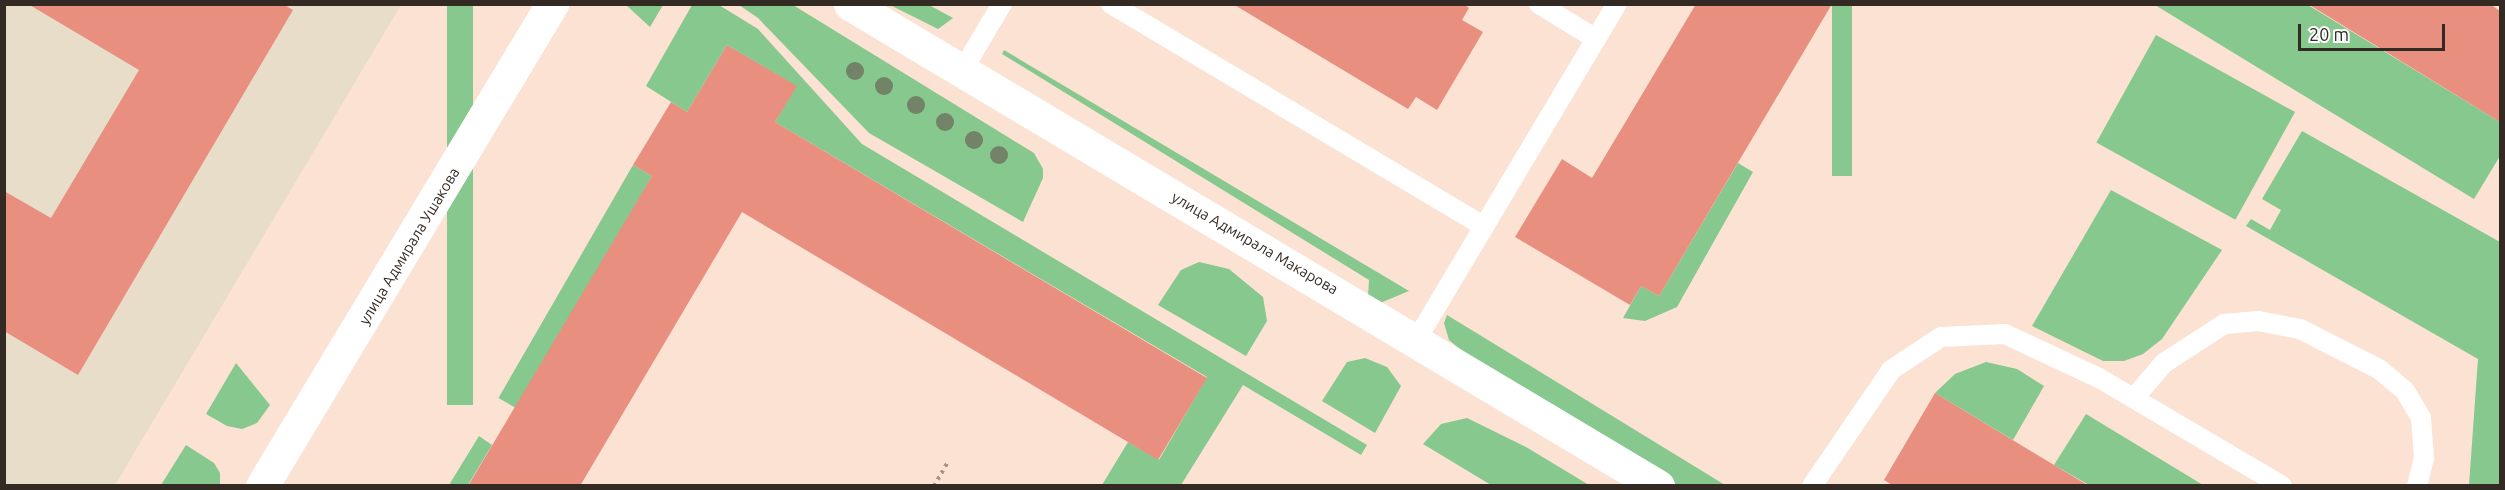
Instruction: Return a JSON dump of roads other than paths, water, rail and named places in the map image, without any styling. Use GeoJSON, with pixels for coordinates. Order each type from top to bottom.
{"type":"FeatureCollection","features":[{"type":"Feature","properties":{"kind":"street","name":"улица Адмирала Ушакова"},"geometry":{"type":"LineString","coordinates":[[262,486],[552,4]]}},
{"type":"Feature","properties":{"kind":"street","name":"улица Адмирала Макарова"},"geometry":{"type":"LineString","coordinates":[[850,4],[1417,339],[1658,486]]}},
{"type":"Feature","properties":{"kind":"lane"},"geometry":{"type":"LineString","coordinates":[[962,71],[1002,4]]}},
{"type":"Feature","properties":{"kind":"lane"},"geometry":{"type":"LineString","coordinates":[[1111,4],[1484,226]]}},
{"type":"Feature","properties":{"kind":"lane"},"geometry":{"type":"LineString","coordinates":[[1539,4],[1596,39]]}},
{"type":"Feature","properties":{"kind":"lane"},"geometry":{"type":"LineString","coordinates":[[1417,339],[1617,4]]}},
{"type":"Feature","properties":{"kind":"lane"},"geometry":{"type":"LineString","coordinates":[[2134,398],[2164,363],[2224,324],[2258,321],[2300,329],[2379,369],[2405,391],[2421,418],[2424,458],[2418,486]]}},
{"type":"Feature","properties":{"kind":"lane"},"geometry":{"type":"LineString","coordinates":[[1812,486],[1891,370],[1941,337],[2005,334],[2048,351],[2134,398],[2282,486]]}}]}
